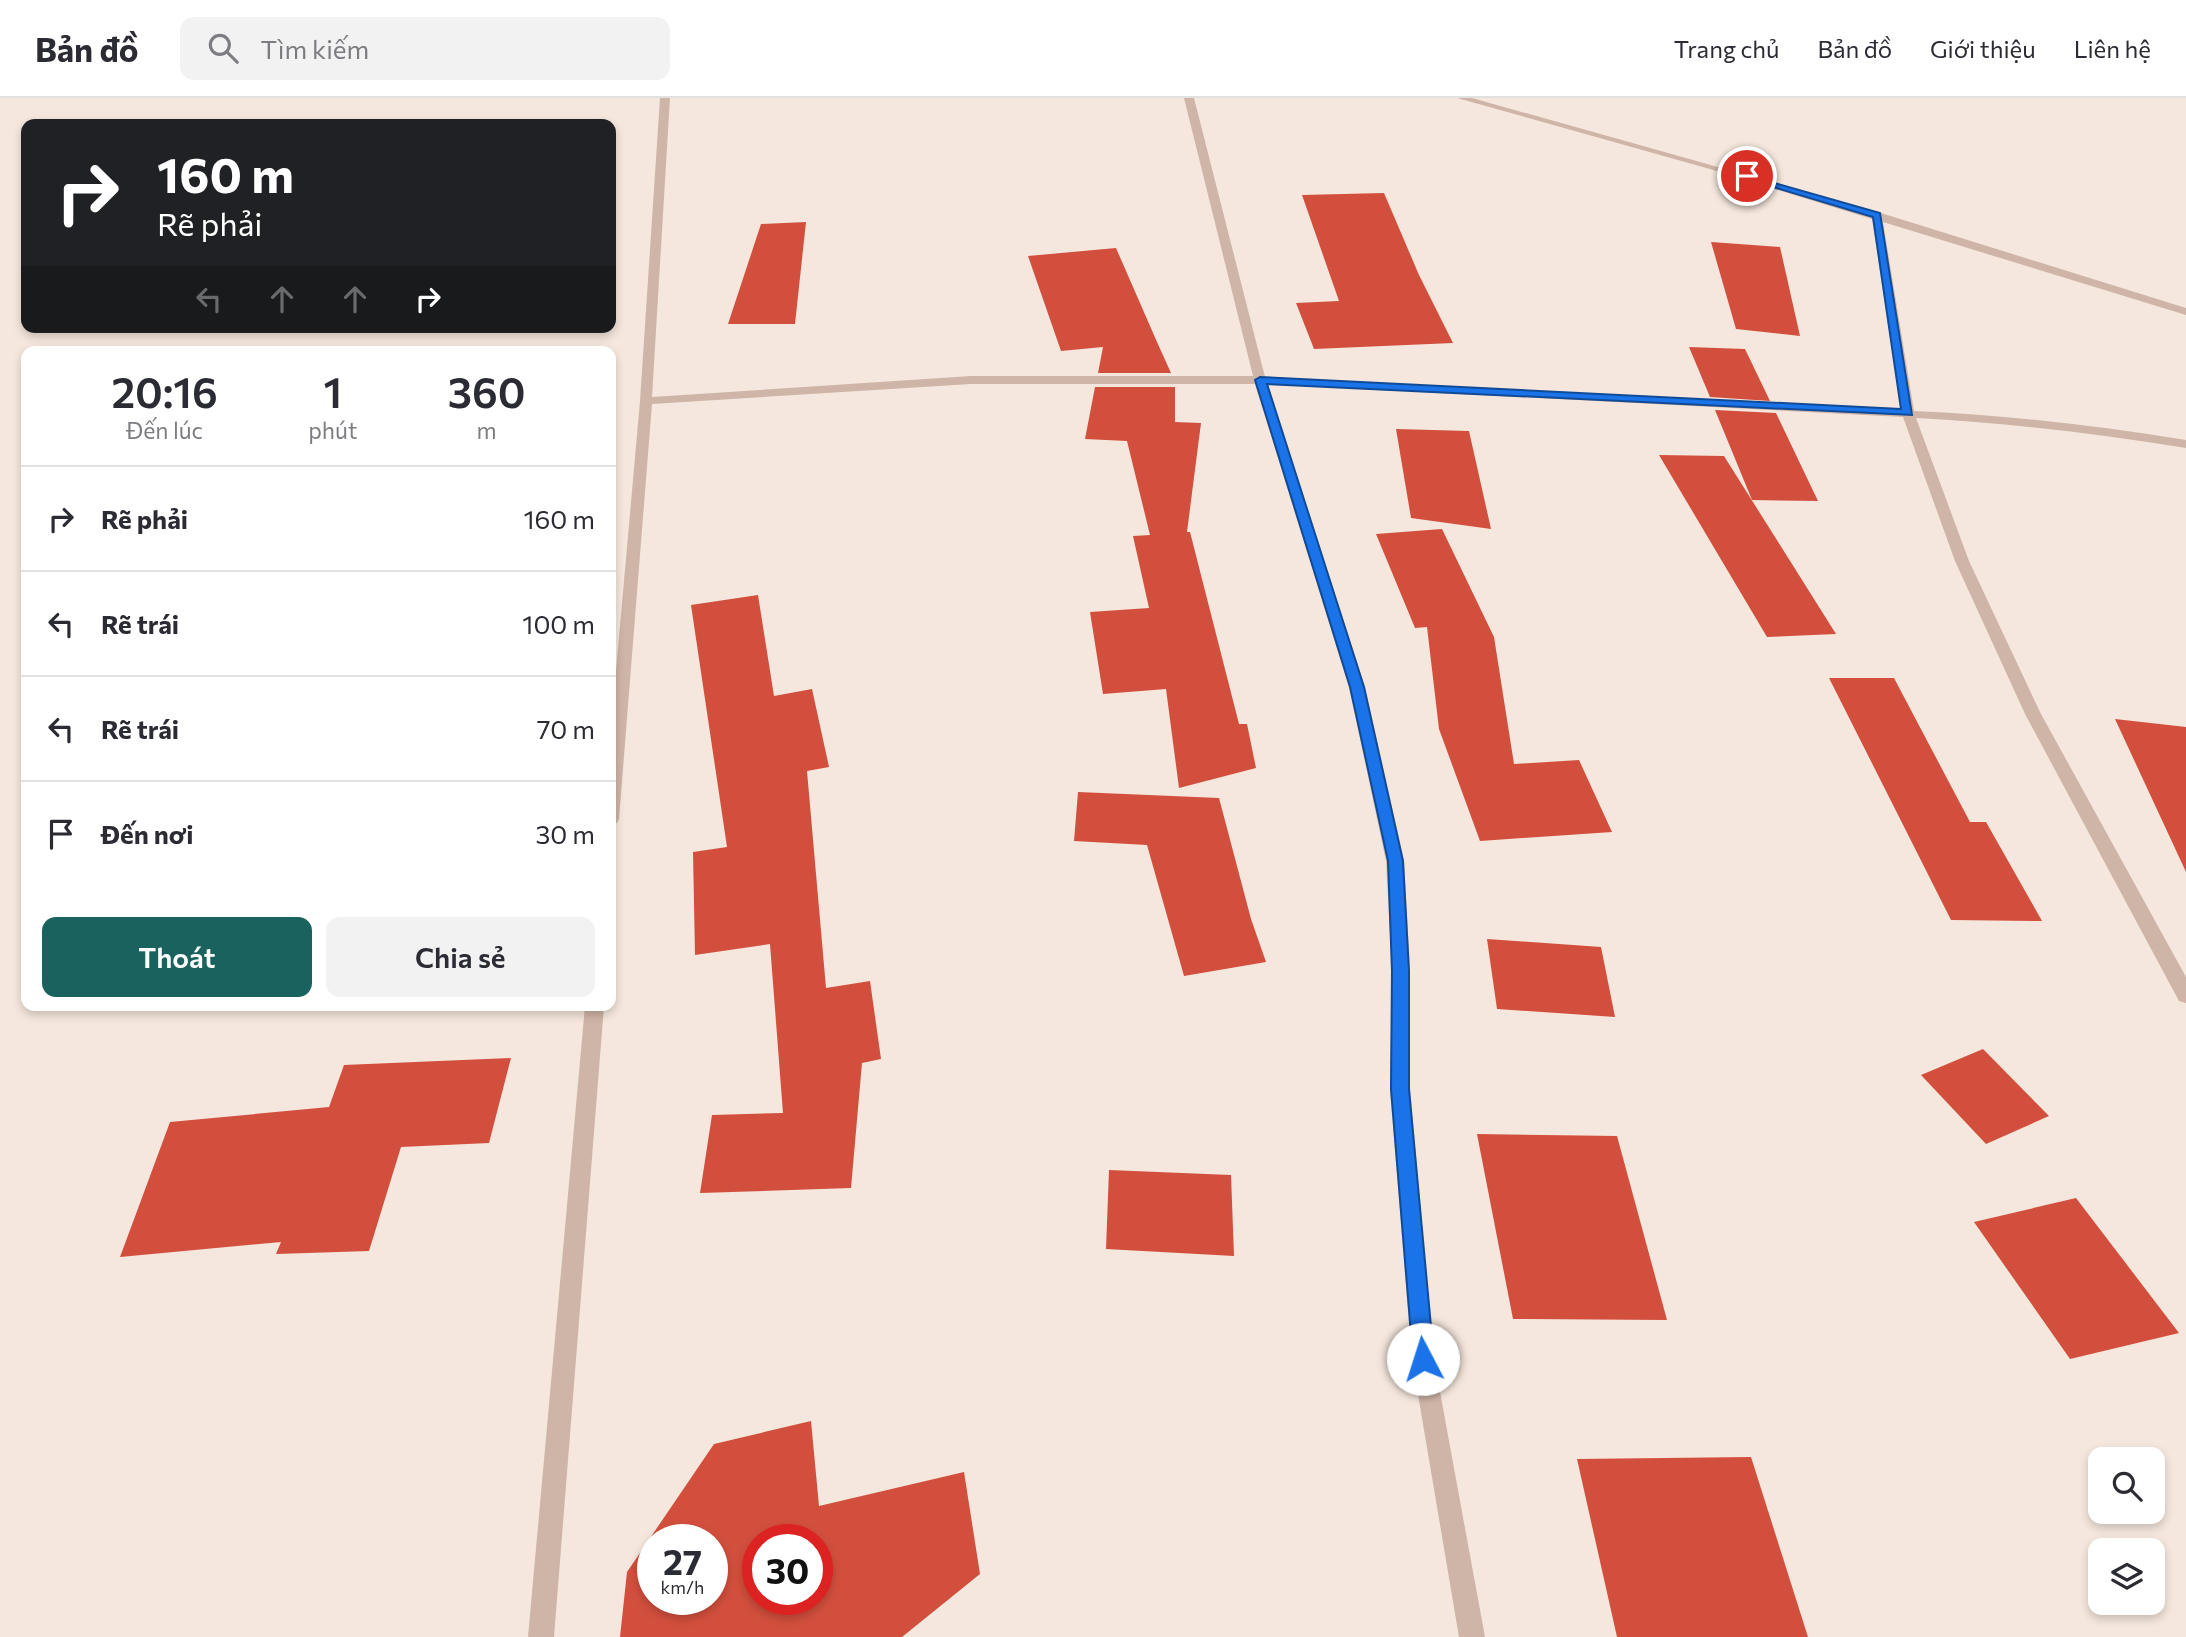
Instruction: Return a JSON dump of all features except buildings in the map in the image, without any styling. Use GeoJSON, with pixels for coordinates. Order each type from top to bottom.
{"type":"FeatureCollection","features":[{"type":"Feature","properties":{"kind":"street"},"geometry":{"type":"LineString","coordinates":[[616,759],[646,401],[665,98]]}},
{"type":"Feature","properties":{"kind":"street"},"geometry":{"type":"LineString","coordinates":[[1189,98],[1260,380],[1357,687],[1395,861],[1401,971],[1400,1089],[1423,1359],[1472,1637]]}},
{"type":"Feature","properties":{"kind":"street"},"geometry":{"type":"LineString","coordinates":[[1462,98],[1877,215],[2186,312]]}},
{"type":"Feature","properties":{"kind":"street"},"geometry":{"type":"LineString","coordinates":[[1877,215],[1908,413],[1962,561],[2033,714],[2186,995]]}},
{"type":"Feature","properties":{"kind":"street"},"geometry":{"type":"LineString","coordinates":[[646,401],[971,380],[1260,380],[1908,413],[2051,424],[2186,444]]}},
{"type":"Feature","properties":{"kind":"street"},"geometry":{"type":"LineString","coordinates":[[541,1637],[595,1011]]}},
{"type":"Feature","properties":{"kind":"route"},"geometry":{"type":"LineString","coordinates":[[1423,1359],[1400,1089],[1401,971],[1395,861],[1379,775],[1357,687],[1260,380],[1908,413],[1877,215],[1747,176]]}}]}
